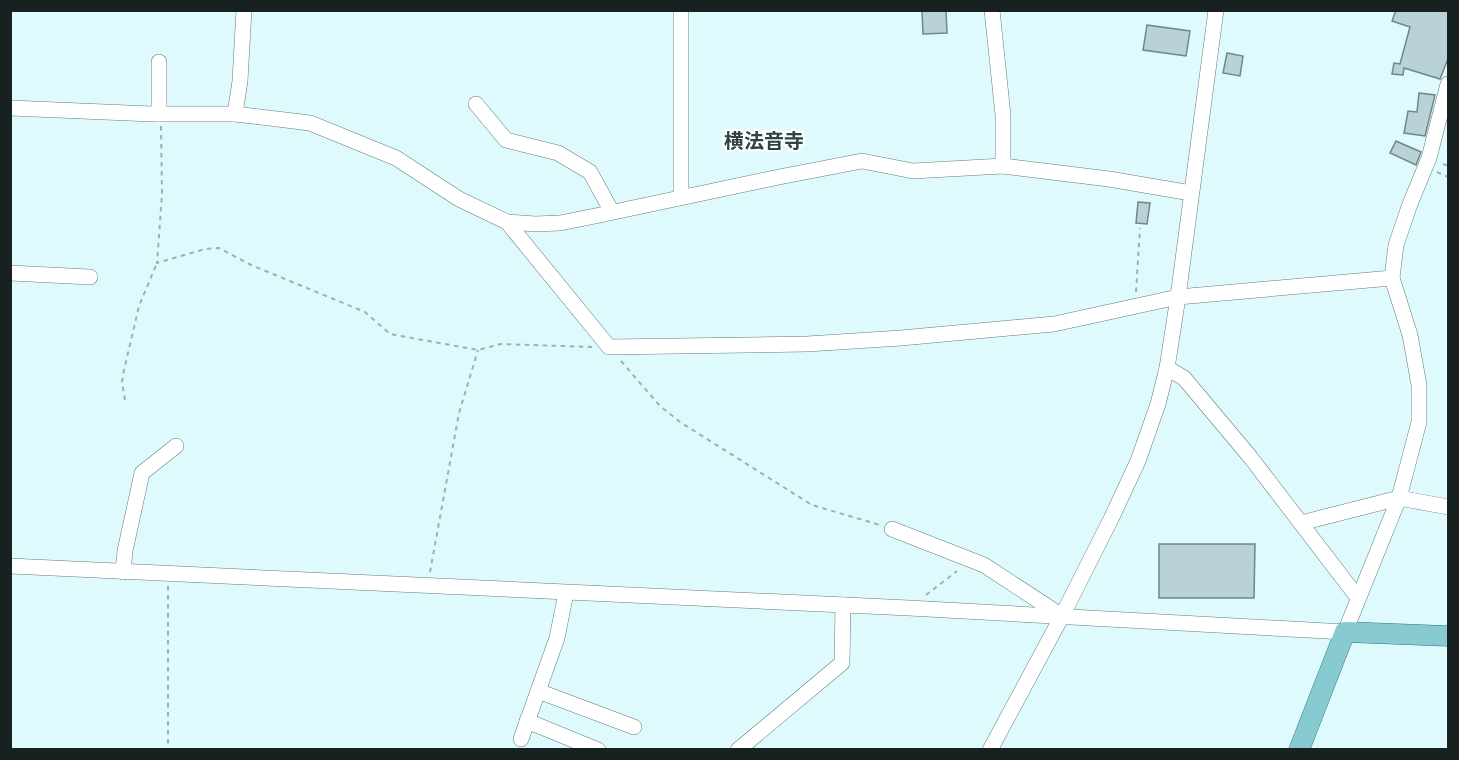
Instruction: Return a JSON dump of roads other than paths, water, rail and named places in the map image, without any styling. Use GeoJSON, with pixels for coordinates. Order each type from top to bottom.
{"type":"FeatureCollection","features":[{"type":"Feature","properties":{"kind":"main road"},"geometry":{"type":"LineString","coordinates":[[1299,750],[1345,632],[1449,636]]}},
{"type":"Feature","properties":{"kind":"street"},"geometry":{"type":"LineString","coordinates":[[235,114],[240,81],[244,10]]}},
{"type":"Feature","properties":{"kind":"street"},"geometry":{"type":"LineString","coordinates":[[681,10],[681,197]]}},
{"type":"Feature","properties":{"kind":"street"},"geometry":{"type":"LineString","coordinates":[[993,10],[1003,115],[1004,166]]}},
{"type":"Feature","properties":{"kind":"street"},"geometry":{"type":"LineString","coordinates":[[990,750],[1062,616],[1138,461],[1158,404],[1167,368],[1178,297],[1216,10]]}},
{"type":"Feature","properties":{"kind":"street"},"geometry":{"type":"LineString","coordinates":[[159,62],[159,114]]}},
{"type":"Feature","properties":{"kind":"street"},"geometry":{"type":"LineString","coordinates":[[10,566],[909,608],[1345,632],[1399,498],[1419,422],[1419,386],[1410,335],[1392,279],[1396,244],[1429,158],[1449,84]]}},
{"type":"Feature","properties":{"kind":"street"},"geometry":{"type":"LineString","coordinates":[[476,104],[506,140],[558,153],[590,172],[612,213]]}},
{"type":"Feature","properties":{"kind":"street"},"geometry":{"type":"LineString","coordinates":[[10,108],[159,114],[235,114],[310,123],[396,158],[459,199],[507,222],[535,224],[560,222],[862,161],[913,171],[1004,166],[1108,179],[1191,193]]}},
{"type":"Feature","properties":{"kind":"street"},"geometry":{"type":"LineString","coordinates":[[507,222],[609,347],[807,345],[901,338],[1054,324],[1178,297],[1392,279]]}},
{"type":"Feature","properties":{"kind":"street"},"geometry":{"type":"LineString","coordinates":[[10,273],[90,277]]}},
{"type":"Feature","properties":{"kind":"street"},"geometry":{"type":"LineString","coordinates":[[1167,368],[1184,378],[1251,458],[1358,598]]}},
{"type":"Feature","properties":{"kind":"street"},"geometry":{"type":"LineString","coordinates":[[123,572],[125,551],[142,473],[176,446]]}},
{"type":"Feature","properties":{"kind":"street"},"geometry":{"type":"LineString","coordinates":[[1301,523],[1399,498],[1449,507]]}},
{"type":"Feature","properties":{"kind":"street"},"geometry":{"type":"LineString","coordinates":[[892,529],[984,565],[1062,616]]}},
{"type":"Feature","properties":{"kind":"street"},"geometry":{"type":"LineString","coordinates":[[521,739],[556,638],[566,593]]}},
{"type":"Feature","properties":{"kind":"street"},"geometry":{"type":"LineString","coordinates":[[738,750],[842,663],[843,605]]}},
{"type":"Feature","properties":{"kind":"street"},"geometry":{"type":"LineString","coordinates":[[538,691],[634,727]]}},
{"type":"Feature","properties":{"kind":"street"},"geometry":{"type":"LineString","coordinates":[[527,721],[598,750]]}},
{"type":"Feature","properties":{"kind":"district","name":"横法音寺"},"geometry":{"type":"Point","coordinates":[764,139]}}]}
